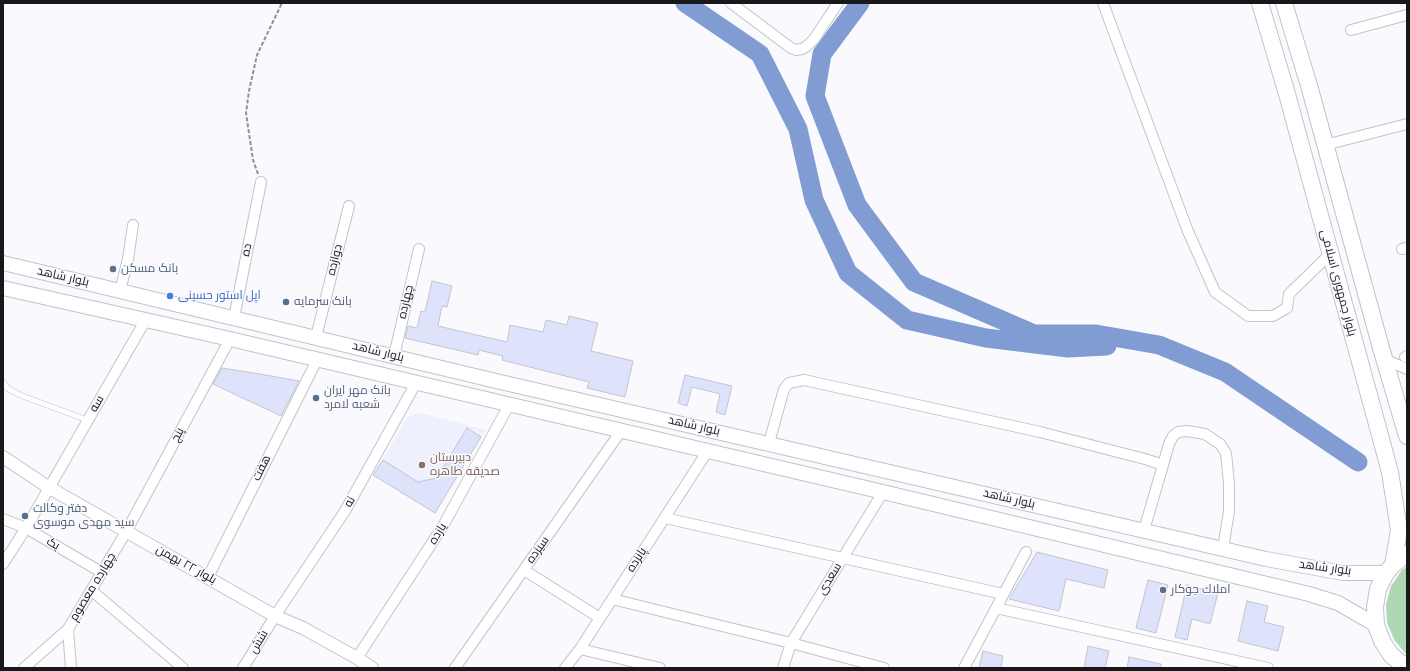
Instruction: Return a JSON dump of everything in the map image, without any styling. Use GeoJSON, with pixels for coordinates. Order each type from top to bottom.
{"type":"FeatureCollection","features":[{"type":"Feature","properties":{"kind":"main road","name":"بلوار جمهوری اسلامی"},"geometry":{"type":"LineString","coordinates":[[1260,3],[1287,94],[1390,472],[1403,534],[1390,569]]}},
{"type":"Feature","properties":{"kind":"main road","name":"بلوار جمهوری اسلامی"},"geometry":{"type":"LineString","coordinates":[[1284,3],[1310,89],[1384,359],[1407,436]]}},
{"type":"Feature","properties":{"kind":"main road"},"geometry":{"type":"LineString","coordinates":[[1287,94],[1310,89]]}},
{"type":"Feature","properties":{"kind":"main road","name":"بلوار شاهد"},"geometry":{"type":"LineString","coordinates":[[3,263],[496,381],[1266,559],[1343,572],[1390,569]]}},
{"type":"Feature","properties":{"kind":"main road","name":"بلوار شاهد"},"geometry":{"type":"LineString","coordinates":[[3,288],[230,339],[707,452],[883,492],[1309,594],[1338,603],[1376,625]]}},
{"type":"Feature","properties":{"kind":"main road"},"geometry":{"type":"LineString","coordinates":[[281,351],[285,330]]}},
{"type":"Feature","properties":{"kind":"main road"},"geometry":{"type":"LineString","coordinates":[[657,440],[661,418]]}},
{"type":"Feature","properties":{"kind":"main road"},"geometry":{"type":"LineString","coordinates":[[1407,554],[1390,569],[1378,589],[1375,607],[1376,625],[1392,661],[1407,668]]}},
{"type":"Feature","properties":{"kind":"main road"},"geometry":{"type":"LineString","coordinates":[[1260,582],[1266,571],[1266,559]]}},
{"type":"Feature","properties":{"kind":"street"},"geometry":{"type":"LineString","coordinates":[[731,3],[790,48],[796,50],[807,46],[814,39],[838,3]]}},
{"type":"Feature","properties":{"kind":"street"},"geometry":{"type":"LineString","coordinates":[[1103,3],[1187,230],[1216,292],[1248,316],[1273,316],[1286,308],[1289,294],[1330,254]]}},
{"type":"Feature","properties":{"kind":"street"},"geometry":{"type":"LineString","coordinates":[[1350,30],[1407,15]]}},
{"type":"Feature","properties":{"kind":"street"},"geometry":{"type":"LineString","coordinates":[[1325,144],[1407,124]]}},
{"type":"Feature","properties":{"kind":"street","name":"ده"},"geometry":{"type":"LineString","coordinates":[[234,318],[261,182]]}},
{"type":"Feature","properties":{"kind":"street","name":"دوازده"},"geometry":{"type":"LineString","coordinates":[[316,337],[349,206]]}},
{"type":"Feature","properties":{"kind":"street"},"geometry":{"type":"LineString","coordinates":[[120,291],[128,259],[133,225]]}},
{"type":"Feature","properties":{"kind":"street","name":"چهارده"},"geometry":{"type":"LineString","coordinates":[[394,356],[419,249]]}},
{"type":"Feature","properties":{"kind":"street","name":"سه"},"geometry":{"type":"LineString","coordinates":[[3,564],[26,528],[48,487],[145,321]]}},
{"type":"Feature","properties":{"kind":"street","name":"پنج"},"geometry":{"type":"LineString","coordinates":[[126,532],[230,339]]}},
{"type":"Feature","properties":{"kind":"street"},"geometry":{"type":"LineString","coordinates":[[1384,359],[1407,369]]}},
{"type":"Feature","properties":{"kind":"street","name":"هفت"},"geometry":{"type":"LineString","coordinates":[[208,577],[317,360]]}},
{"type":"Feature","properties":{"kind":"street"},"geometry":{"type":"LineString","coordinates":[[769,443],[784,389],[789,383],[804,380],[1040,432],[1163,465]]}},
{"type":"Feature","properties":{"kind":"street","name":"نه"},"geometry":{"type":"LineString","coordinates":[[275,616],[345,511],[416,383]]}},
{"type":"Feature","properties":{"kind":"street","name":"یازده"},"geometry":{"type":"LineString","coordinates":[[357,658],[443,526],[509,405]]}},
{"type":"Feature","properties":{"kind":"street","name":"سیزده"},"geometry":{"type":"LineString","coordinates":[[455,668],[621,431]]}},
{"type":"Feature","properties":{"kind":"street"},"geometry":{"type":"LineString","coordinates":[[1144,530],[1169,444],[1173,436],[1178,432],[1187,431],[1205,434],[1220,444],[1226,453],[1229,484],[1229,511],[1223,549]]}},
{"type":"Feature","properties":{"kind":"street","name":"پانزده"},"geometry":{"type":"LineString","coordinates":[[565,668],[580,649],[707,452]]}},
{"type":"Feature","properties":{"kind":"street","name":"بلوار ۲۲ بهمن"},"geometry":{"type":"LineString","coordinates":[[3,457],[48,487],[126,532],[275,616],[303,628],[372,668]]}},
{"type":"Feature","properties":{"kind":"street","name":"سعدی"},"geometry":{"type":"LineString","coordinates":[[783,668],[791,643],[883,492]]}},
{"type":"Feature","properties":{"kind":"street"},"geometry":{"type":"LineString","coordinates":[[665,518],[1003,594]]}},
{"type":"Feature","properties":{"kind":"street","name":"یک"},"geometry":{"type":"LineString","coordinates":[[3,519],[26,528],[102,572]]}},
{"type":"Feature","properties":{"kind":"street","name":"چهارده معصوم"},"geometry":{"type":"LineString","coordinates":[[71,668],[68,629],[126,532]]}},
{"type":"Feature","properties":{"kind":"street"},"geometry":{"type":"LineString","coordinates":[[964,668],[1026,552]]}},
{"type":"Feature","properties":{"kind":"street"},"geometry":{"type":"LineString","coordinates":[[524,570],[600,618]]}},
{"type":"Feature","properties":{"kind":"street"},"geometry":{"type":"LineString","coordinates":[[91,590],[183,668]]}},
{"type":"Feature","properties":{"kind":"street"},"geometry":{"type":"LineString","coordinates":[[612,599],[791,643],[884,668]]}},
{"type":"Feature","properties":{"kind":"street"},"geometry":{"type":"LineString","coordinates":[[996,608],[1268,668]]}},
{"type":"Feature","properties":{"kind":"street","name":"شش"},"geometry":{"type":"LineString","coordinates":[[244,668],[275,616]]}},
{"type":"Feature","properties":{"kind":"street"},"geometry":{"type":"LineString","coordinates":[[24,668],[68,629]]}},
{"type":"Feature","properties":{"kind":"street"},"geometry":{"type":"LineString","coordinates":[[580,649],[660,668]]}},
{"type":"Feature","properties":{"kind":"lane"},"geometry":{"type":"LineString","coordinates":[[3,382],[12,392],[87,420]]}},
{"type":"Feature","properties":{"kind":"path"},"geometry":{"type":"LineString","coordinates":[[261,182],[253,160],[246,113],[248,90],[257,55],[282,3]]}},
{"type":"Feature","properties":{"kind":"shaded area","name":"دبیرستان صدیقه طاهره"},"geometry":{"type":"Polygon","coordinates":[[[422,413],[486,430],[435,513],[374,475],[408,416],[422,413]]]}},
{"type":"Feature","properties":{"kind":"green space"},"geometry":{"type":"Polygon","coordinates":[[[1407,567],[1407,655],[1395,641],[1387,623],[1386,604],[1391,586],[1402,570],[1407,567]]]}},
{"type":"Feature","properties":{"kind":"building"},"geometry":{"type":"Polygon","coordinates":[[[432,281],[452,286],[447,307],[442,306],[438,326],[507,342],[510,325],[543,332],[546,320],[567,325],[569,316],[598,323],[591,351],[633,361],[625,397],[587,388],[589,382],[502,360],[503,356],[479,350],[478,355],[405,338],[408,326],[417,328],[421,311],[425,312],[432,281]]]}},
{"type":"Feature","properties":{"kind":"building"},"geometry":{"type":"Polygon","coordinates":[[[222,368],[299,381],[281,416],[213,384],[222,368]]]}},
{"type":"Feature","properties":{"kind":"building"},"geometry":{"type":"Polygon","coordinates":[[[685,375],[732,386],[725,415],[716,412],[720,394],[692,387],[687,406],[678,403],[685,375]]]}},
{"type":"Feature","properties":{"kind":"building"},"geometry":{"type":"Polygon","coordinates":[[[467,428],[481,437],[435,513],[373,475],[383,460],[418,482],[437,478],[467,428]]]}},
{"type":"Feature","properties":{"kind":"building"},"geometry":{"type":"Polygon","coordinates":[[[1037,552],[1108,570],[1104,588],[1066,579],[1059,611],[1009,599],[1037,552]]]}},
{"type":"Feature","properties":{"kind":"building"},"geometry":{"type":"Polygon","coordinates":[[[1148,580],[1168,585],[1156,633],[1136,628],[1148,580]]]}},
{"type":"Feature","properties":{"kind":"building"},"geometry":{"type":"Polygon","coordinates":[[[1187,585],[1218,593],[1210,624],[1192,619],[1187,640],[1175,637],[1187,585]]]}},
{"type":"Feature","properties":{"kind":"building"},"geometry":{"type":"Polygon","coordinates":[[[1247,601],[1268,606],[1264,622],[1284,627],[1278,651],[1238,641],[1247,601]]]}},
{"type":"Feature","properties":{"kind":"building"},"geometry":{"type":"Polygon","coordinates":[[[1088,646],[1109,651],[1105,668],[1084,668],[1088,646]]]}},
{"type":"Feature","properties":{"kind":"building"},"geometry":{"type":"Polygon","coordinates":[[[983,651],[1003,656],[1001,668],[979,668],[983,651]]]}},
{"type":"Feature","properties":{"kind":"building"},"geometry":{"type":"Polygon","coordinates":[[[1129,657],[1161,664],[1161,668],[1127,668],[1129,657]]]}},
{"type":"Feature","properties":{"kind":"waterway"},"geometry":{"type":"LineString","coordinates":[[685,3],[760,54],[798,129],[814,200],[848,273],[907,320],[986,338],[1068,348],[1107,346]]}},
{"type":"Feature","properties":{"kind":"waterway"},"geometry":{"type":"LineString","coordinates":[[860,3],[822,54],[815,96],[857,205],[914,282],[1034,334],[1096,334],[1159,345],[1225,372],[1358,462]]}},
{"type":"Feature","properties":{"kind":"place","name":"بانک مسکن"},"geometry":{"type":"Point","coordinates":[113,269]}},
{"type":"Feature","properties":{"kind":"place","name":"اپل استور حسینی"},"geometry":{"type":"Point","coordinates":[170,296]}},
{"type":"Feature","properties":{"kind":"place","name":"بانک سرمایه"},"geometry":{"type":"Point","coordinates":[286,302]}},
{"type":"Feature","properties":{"kind":"place","name":"بانک مهر ایران شعبه لامرد"},"geometry":{"type":"Point","coordinates":[316,398]}},
{"type":"Feature","properties":{"kind":"place","name":"دبیرستان صدیقه طاهره"},"geometry":{"type":"Point","coordinates":[422,465]}},
{"type":"Feature","properties":{"kind":"place","name":"دفتر وكالت سید مهدی موسوی"},"geometry":{"type":"Point","coordinates":[25,516]}},
{"type":"Feature","properties":{"kind":"place","name":"املاك جوكار"},"geometry":{"type":"Point","coordinates":[1163,590]}}]}
